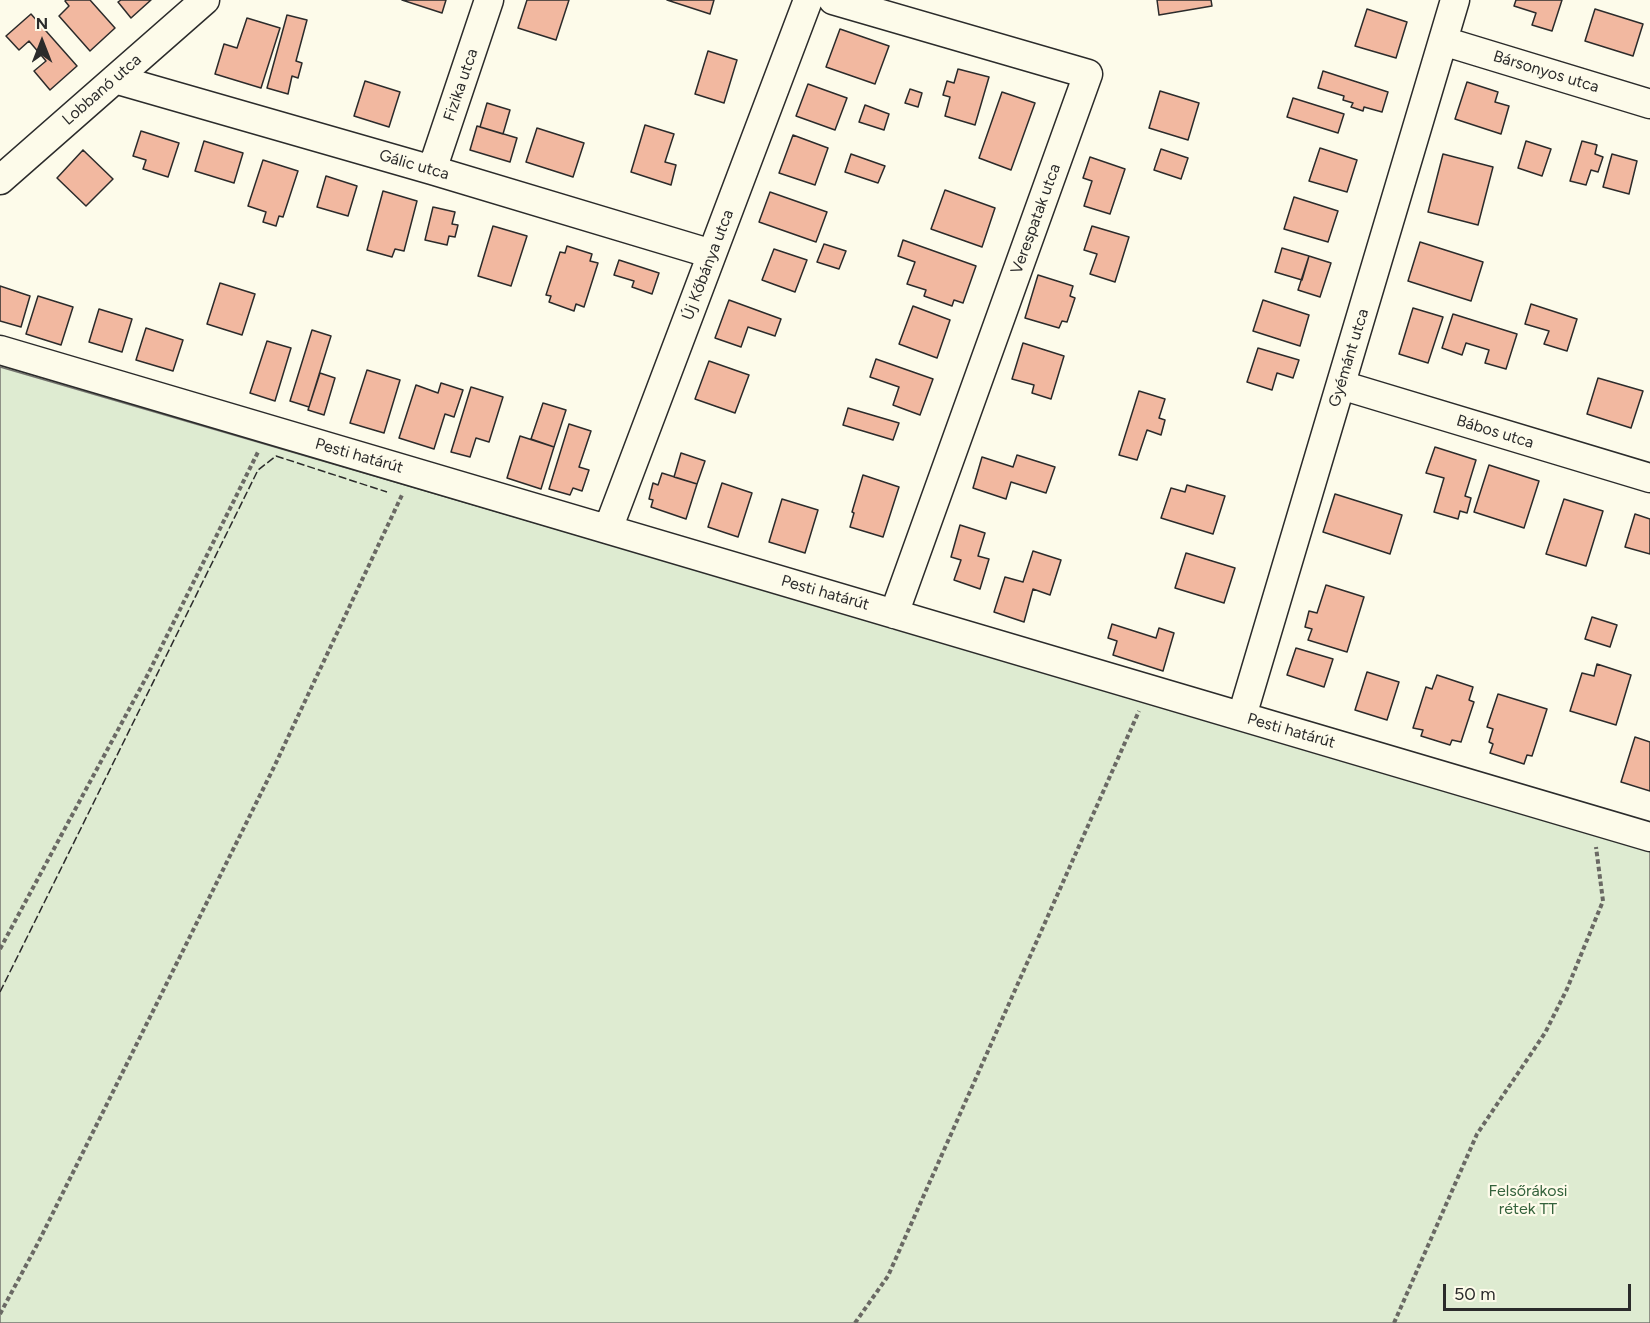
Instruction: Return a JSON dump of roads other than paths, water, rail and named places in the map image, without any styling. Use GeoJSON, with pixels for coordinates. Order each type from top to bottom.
{"type":"FeatureCollection","features":[{"type":"Feature","properties":{"kind":"street","name":"Lobbanó utca"},"geometry":{"type":"LineString","coordinates":[[0,180],[205,0]]}},
{"type":"Feature","properties":{"kind":"street","name":"Fizika utca"},"geometry":{"type":"LineString","coordinates":[[432,170],[489,0]]}},
{"type":"Feature","properties":{"kind":"street","name":"Új Kőbánya utca"},"geometry":{"type":"LineString","coordinates":[[608,529],[808,0]]}},
{"type":"Feature","properties":{"kind":"street","name":"Verespatak utca"},"geometry":{"type":"LineString","coordinates":[[833,0],[1088,74],[894,614]]}},
{"type":"Feature","properties":{"kind":"street","name":"Gyémánt utca"},"geometry":{"type":"LineString","coordinates":[[1242,716],[1455,0]]}},
{"type":"Feature","properties":{"kind":"street","name":"Bársonyos utca"},"geometry":{"type":"LineString","coordinates":[[1443,40],[1650,104]]}},
{"type":"Feature","properties":{"kind":"street","name":"Gálic utca"},"geometry":{"type":"LineString","coordinates":[[115,79],[432,170],[712,254]]}},
{"type":"Feature","properties":{"kind":"street","name":"Pesti határút"},"geometry":{"type":"LineString","coordinates":[[0,350],[1650,837]]}},
{"type":"Feature","properties":{"kind":"street","name":"Bábos utca"},"geometry":{"type":"LineString","coordinates":[[1341,385],[1650,478]]}},
{"type":"Feature","properties":{"kind":"park label","name":"Felsőrákosi rétek TT"},"geometry":{"type":"Point","coordinates":[1528,1200]}}]}
